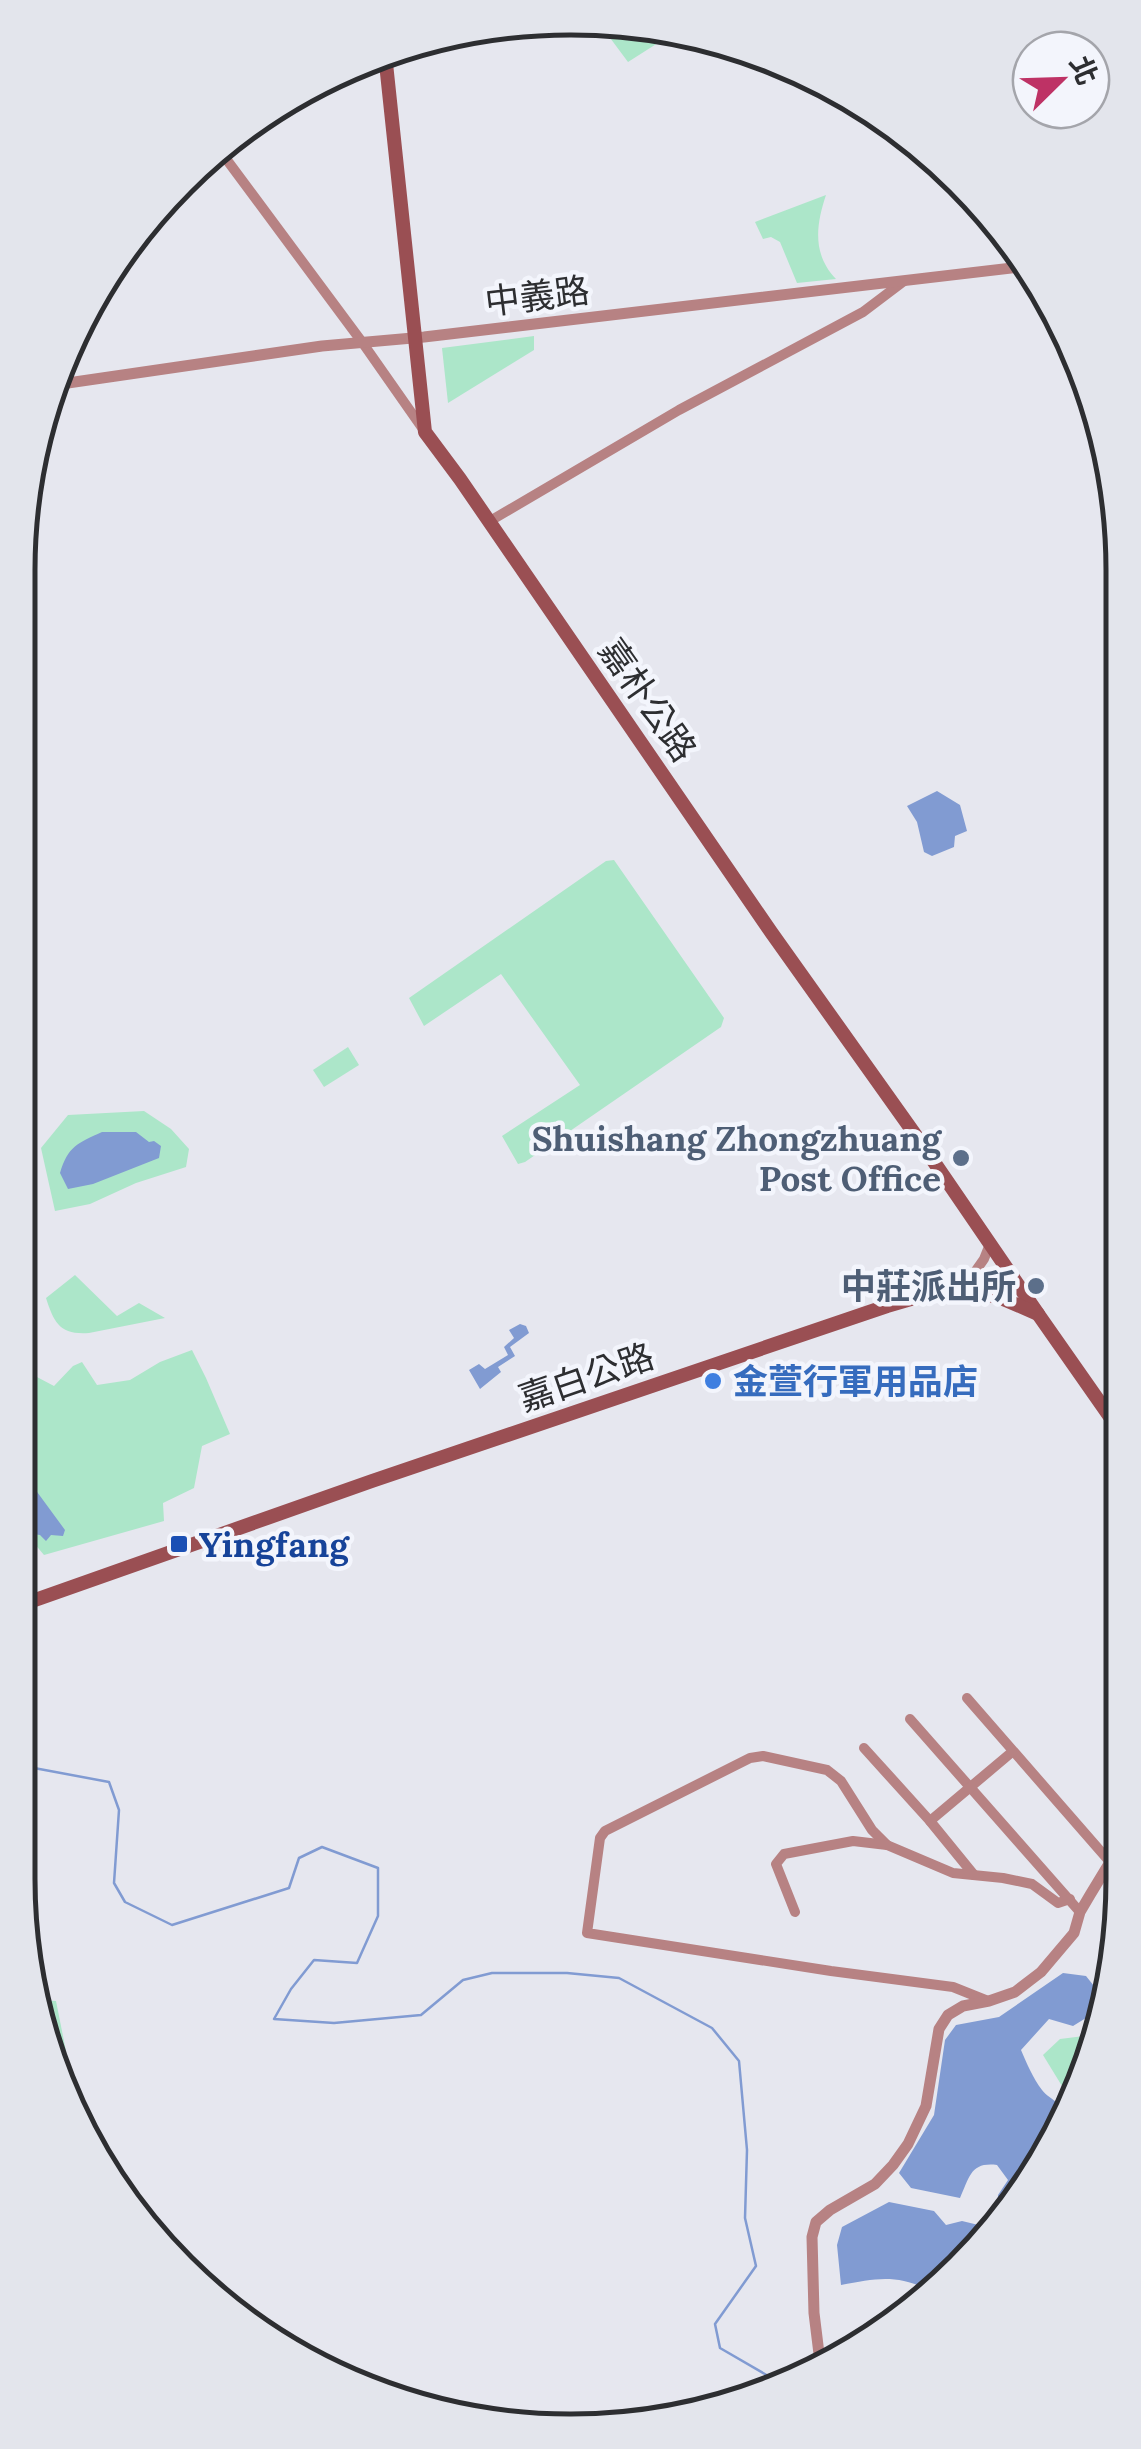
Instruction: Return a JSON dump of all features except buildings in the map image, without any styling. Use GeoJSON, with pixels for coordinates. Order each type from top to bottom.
{"type":"FeatureCollection","features":[{"type":"Feature","properties":{"kind":"main road","name":"嘉朴公路"},"geometry":{"type":"LineString","coordinates":[[386,68],[425,432],[1038,1314]]}},
{"type":"Feature","properties":{"kind":"main road","name":"嘉白公路"},"geometry":{"type":"LineString","coordinates":[[35,1600],[372,1481],[935,1292],[964,1289],[1038,1314]]}},
{"type":"Feature","properties":{"kind":"main road"},"geometry":{"type":"LineString","coordinates":[[1038,1314],[1106,1411]]}},
{"type":"Feature","properties":{"kind":"street"},"geometry":{"type":"LineString","coordinates":[[227,160],[425,432]]}},
{"type":"Feature","properties":{"kind":"street","name":"中義路"},"geometry":{"type":"LineString","coordinates":[[69,383],[322,346],[1012,268]]}},
{"type":"Feature","properties":{"kind":"street"},"geometry":{"type":"LineString","coordinates":[[490,521],[679,410],[863,312],[906,279]]}},
{"type":"Feature","properties":{"kind":"street"},"geometry":{"type":"LineString","coordinates":[[964,1289],[990,1244]]}},
{"type":"Feature","properties":{"kind":"street"},"geometry":{"type":"LineString","coordinates":[[967,1698],[1106,1858]]}},
{"type":"Feature","properties":{"kind":"street"},"geometry":{"type":"LineString","coordinates":[[910,1719],[1080,1912]]}},
{"type":"Feature","properties":{"kind":"street"},"geometry":{"type":"LineString","coordinates":[[864,1748],[974,1874]]}},
{"type":"Feature","properties":{"kind":"street"},"geometry":{"type":"LineString","coordinates":[[930,1821],[1012,1752]]}},
{"type":"Feature","properties":{"kind":"street"},"geometry":{"type":"LineString","coordinates":[[886,1845],[841,1780],[826,1770],[763,1756],[750,1758],[605,1831],[600,1838],[587,1932],[953,1987],[989,2002]]}},
{"type":"Feature","properties":{"kind":"street"},"geometry":{"type":"LineString","coordinates":[[794,1912],[776,1864],[784,1854],[853,1841],[886,1845],[953,1872],[1032,1884],[1058,1903],[1070,1899]]}},
{"type":"Feature","properties":{"kind":"street"},"geometry":{"type":"LineString","coordinates":[[819,2353],[812,2238],[816,2222],[875,2184],[908,2144],[926,2106],[939,2029],[948,2014],[1015,1992],[1041,1972],[1074,1933],[1080,1912],[1106,1869]]}},
{"type":"Feature","properties":{"kind":"green space"},"geometry":{"type":"Polygon","coordinates":[[[609,36],[658,43],[628,62],[609,36]]]}},
{"type":"Feature","properties":{"kind":"green space"},"geometry":{"type":"Polygon","coordinates":[[[826,195],[818,239],[823,260],[836,279],[797,283],[780,242],[771,237],[763,239],[755,222],[826,195]]]}},
{"type":"Feature","properties":{"kind":"green space"},"geometry":{"type":"Polygon","coordinates":[[[534,336],[534,350],[448,403],[442,348],[534,336]]]}},
{"type":"Feature","properties":{"kind":"green space"},"geometry":{"type":"Polygon","coordinates":[[[614,860],[724,1018],[721,1027],[518,1164],[502,1136],[580,1085],[501,974],[424,1026],[409,998],[606,861],[614,860]]]}},
{"type":"Feature","properties":{"kind":"green space"},"geometry":{"type":"Polygon","coordinates":[[[348,1047],[359,1065],[324,1087],[313,1070],[348,1047]]]}},
{"type":"Feature","properties":{"kind":"green space"},"geometry":{"type":"Polygon","coordinates":[[[144,1111],[171,1129],[189,1149],[186,1167],[136,1183],[90,1204],[55,1211],[41,1148],[68,1115],[144,1111]]]}},
{"type":"Feature","properties":{"kind":"green space"},"geometry":{"type":"Polygon","coordinates":[[[75,1275],[117,1316],[139,1303],[165,1318],[89,1333],[71,1332],[55,1321],[46,1298],[75,1275]]]}},
{"type":"Feature","properties":{"kind":"green space"},"geometry":{"type":"Polygon","coordinates":[[[192,1350],[230,1434],[202,1446],[194,1488],[163,1503],[164,1521],[44,1555],[35,1544],[35,1376],[54,1386],[82,1362],[97,1385],[130,1380],[160,1362],[192,1350]]]}},
{"type":"Feature","properties":{"kind":"green space"},"geometry":{"type":"Polygon","coordinates":[[[49,2001],[56,2001],[66,2058],[49,2001]]]}},
{"type":"Feature","properties":{"kind":"green space"},"geometry":{"type":"Polygon","coordinates":[[[1082,2036],[1063,2088],[1043,2055],[1060,2039],[1082,2036]]]}},
{"type":"Feature","properties":{"kind":"water"},"geometry":{"type":"Polygon","coordinates":[[[937,791],[960,805],[967,831],[955,836],[954,847],[932,856],[924,852],[917,822],[907,806],[937,791]]]}},
{"type":"Feature","properties":{"kind":"water"},"geometry":{"type":"Polygon","coordinates":[[[102,1132],[136,1132],[161,1146],[159,1158],[93,1184],[68,1189],[60,1173],[70,1151],[102,1132]]]}},
{"type":"Feature","properties":{"kind":"water"},"geometry":{"type":"Polygon","coordinates":[[[520,1324],[529,1333],[510,1347],[515,1356],[498,1367],[501,1372],[480,1389],[469,1370],[479,1364],[485,1369],[508,1355],[504,1347],[514,1338],[509,1330],[520,1324]]]}},
{"type":"Feature","properties":{"kind":"water"},"geometry":{"type":"Polygon","coordinates":[[[35,1489],[65,1530],[63,1536],[51,1535],[46,1541],[35,1534],[35,1489]]]}},
{"type":"Feature","properties":{"kind":"water"},"geometry":{"type":"Polygon","coordinates":[[[1063,1973],[1086,1976],[1095,1987],[1088,2017],[1073,2026],[1049,2019],[1021,2050],[1039,2085],[1056,2103],[1016,2176],[998,2200],[1008,2180],[997,2165],[977,2168],[960,2198],[911,2188],[899,2173],[934,2115],[945,2040],[956,2025],[999,2017],[1063,1973]]]}},
{"type":"Feature","properties":{"kind":"water"},"geometry":{"type":"Polygon","coordinates":[[[889,2202],[934,2211],[946,2225],[962,2221],[978,2225],[918,2285],[894,2280],[841,2285],[837,2245],[842,2227],[889,2202]]]}},
{"type":"Feature","properties":{"kind":"waterway"},"geometry":{"type":"LineString","coordinates":[[35,1768],[109,1782],[119,1810],[114,1883],[125,1902],[172,1925],[289,1888],[299,1858],[322,1847],[378,1868],[378,1916],[357,1963],[314,1960],[274,2019],[334,2023],[421,2015],[463,1980],[492,1973],[567,1973],[619,1978],[712,2028],[739,2061],[747,2150],[745,2218],[756,2266],[715,2324],[720,2348],[768,2376]]}},
{"type":"Feature","properties":{"kind":"place","name":"Shuishang Zhongzhuang Post Office"},"geometry":{"type":"Point","coordinates":[961,1158]}},
{"type":"Feature","properties":{"kind":"place","name":"中莊派出所"},"geometry":{"type":"Point","coordinates":[1036,1286]}},
{"type":"Feature","properties":{"kind":"place","name":"金萱行軍用品店"},"geometry":{"type":"Point","coordinates":[713,1381]}},
{"type":"Feature","properties":{"kind":"place","name":"Yingfang"},"geometry":{"type":"Point","coordinates":[179,1544]}}]}
